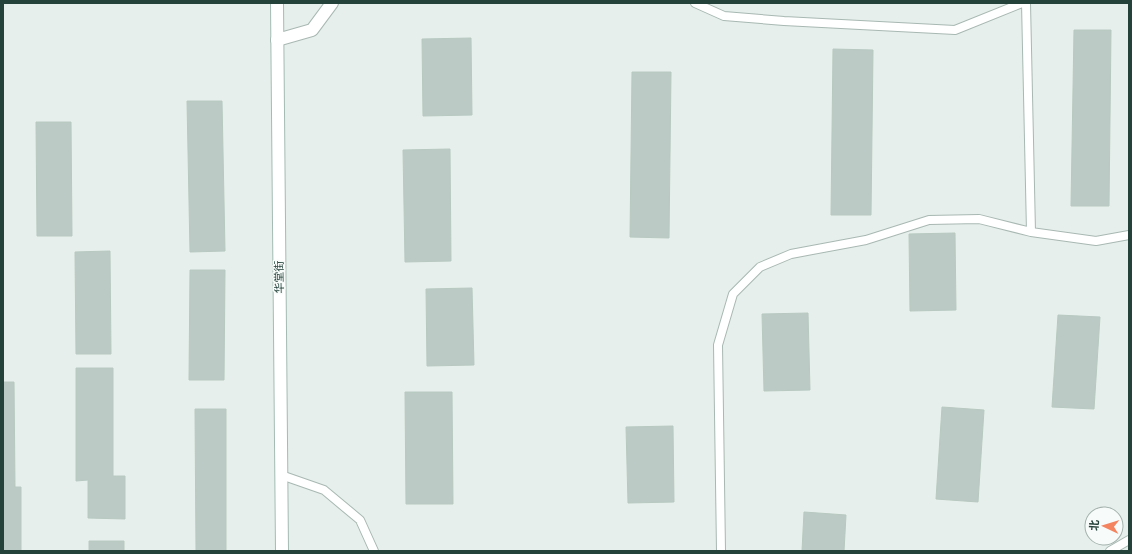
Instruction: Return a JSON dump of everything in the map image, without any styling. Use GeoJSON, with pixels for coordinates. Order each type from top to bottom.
{"type":"FeatureCollection","features":[{"type":"Feature","properties":{"kind":"street","name":"华堂街"},"geometry":{"type":"LineString","coordinates":[[277,3],[282,551]]}},
{"type":"Feature","properties":{"kind":"street"},"geometry":{"type":"LineString","coordinates":[[277,40],[312,30],[332,3]]}},
{"type":"Feature","properties":{"kind":"lane"},"geometry":{"type":"LineString","coordinates":[[695,3],[724,16],[784,21],[955,30],[1022,3]]}},
{"type":"Feature","properties":{"kind":"lane"},"geometry":{"type":"LineString","coordinates":[[1026,3],[1031,232]]}},
{"type":"Feature","properties":{"kind":"lane"},"geometry":{"type":"LineString","coordinates":[[721,551],[718,345],[733,294],[760,266],[791,254],[866,240],[929,220],[979,219],[1031,232],[1096,241],[1129,235]]}},
{"type":"Feature","properties":{"kind":"lane"},"geometry":{"type":"LineString","coordinates":[[281,475],[324,490],[360,520],[374,551]]}},
{"type":"Feature","properties":{"kind":"lane"},"geometry":{"type":"LineString","coordinates":[[1110,551],[1129,540]]}},
{"type":"Feature","properties":{"kind":"building"},"geometry":{"type":"Polygon","coordinates":[[[1074,30],[1111,30],[1109,206],[1071,206],[1074,30]]]}},
{"type":"Feature","properties":{"kind":"building"},"geometry":{"type":"Polygon","coordinates":[[[471,38],[472,115],[423,116],[422,39],[471,38]]]}},
{"type":"Feature","properties":{"kind":"building"},"geometry":{"type":"Polygon","coordinates":[[[833,49],[873,50],[871,215],[831,215],[833,49]]]}},
{"type":"Feature","properties":{"kind":"building"},"geometry":{"type":"Polygon","coordinates":[[[632,72],[671,72],[669,238],[630,237],[632,72]]]}},
{"type":"Feature","properties":{"kind":"building"},"geometry":{"type":"Polygon","coordinates":[[[187,101],[222,101],[225,251],[190,252],[187,101]]]}},
{"type":"Feature","properties":{"kind":"building"},"geometry":{"type":"Polygon","coordinates":[[[36,122],[71,122],[72,236],[37,236],[36,122]]]}},
{"type":"Feature","properties":{"kind":"building"},"geometry":{"type":"Polygon","coordinates":[[[450,149],[451,261],[405,262],[403,150],[450,149]]]}},
{"type":"Feature","properties":{"kind":"building"},"geometry":{"type":"Polygon","coordinates":[[[955,233],[956,310],[910,311],[909,234],[955,233]]]}},
{"type":"Feature","properties":{"kind":"building"},"geometry":{"type":"Polygon","coordinates":[[[110,251],[111,354],[76,354],[75,252],[110,251]]]}},
{"type":"Feature","properties":{"kind":"building"},"geometry":{"type":"Polygon","coordinates":[[[190,270],[225,270],[224,380],[189,380],[190,270]]]}},
{"type":"Feature","properties":{"kind":"building"},"geometry":{"type":"Polygon","coordinates":[[[472,288],[474,365],[427,366],[426,289],[472,288]]]}},
{"type":"Feature","properties":{"kind":"building"},"geometry":{"type":"Polygon","coordinates":[[[808,313],[810,390],[764,391],[762,314],[808,313]]]}},
{"type":"Feature","properties":{"kind":"building"},"geometry":{"type":"Polygon","coordinates":[[[1058,315],[1100,317],[1094,409],[1052,407],[1058,315]]]}},
{"type":"Feature","properties":{"kind":"building"},"geometry":{"type":"Polygon","coordinates":[[[76,368],[113,368],[113,476],[125,476],[125,519],[88,518],[88,480],[76,481],[76,368]]]}},
{"type":"Feature","properties":{"kind":"building"},"geometry":{"type":"Polygon","coordinates":[[[3,382],[14,382],[15,487],[21,487],[21,551],[3,551],[3,382]]]}},
{"type":"Feature","properties":{"kind":"building"},"geometry":{"type":"Polygon","coordinates":[[[405,392],[452,392],[453,504],[406,504],[405,392]]]}},
{"type":"Feature","properties":{"kind":"building"},"geometry":{"type":"Polygon","coordinates":[[[942,407],[984,410],[978,502],[936,499],[942,407]]]}},
{"type":"Feature","properties":{"kind":"building"},"geometry":{"type":"Polygon","coordinates":[[[195,409],[226,409],[226,551],[196,551],[195,409]]]}},
{"type":"Feature","properties":{"kind":"building"},"geometry":{"type":"Polygon","coordinates":[[[673,426],[674,502],[628,503],[626,427],[673,426]]]}},
{"type":"Feature","properties":{"kind":"building"},"geometry":{"type":"Polygon","coordinates":[[[804,512],[846,515],[844,551],[802,551],[804,512]]]}},
{"type":"Feature","properties":{"kind":"building"},"geometry":{"type":"Polygon","coordinates":[[[89,541],[124,541],[124,551],[89,551],[89,541]]]}}]}
